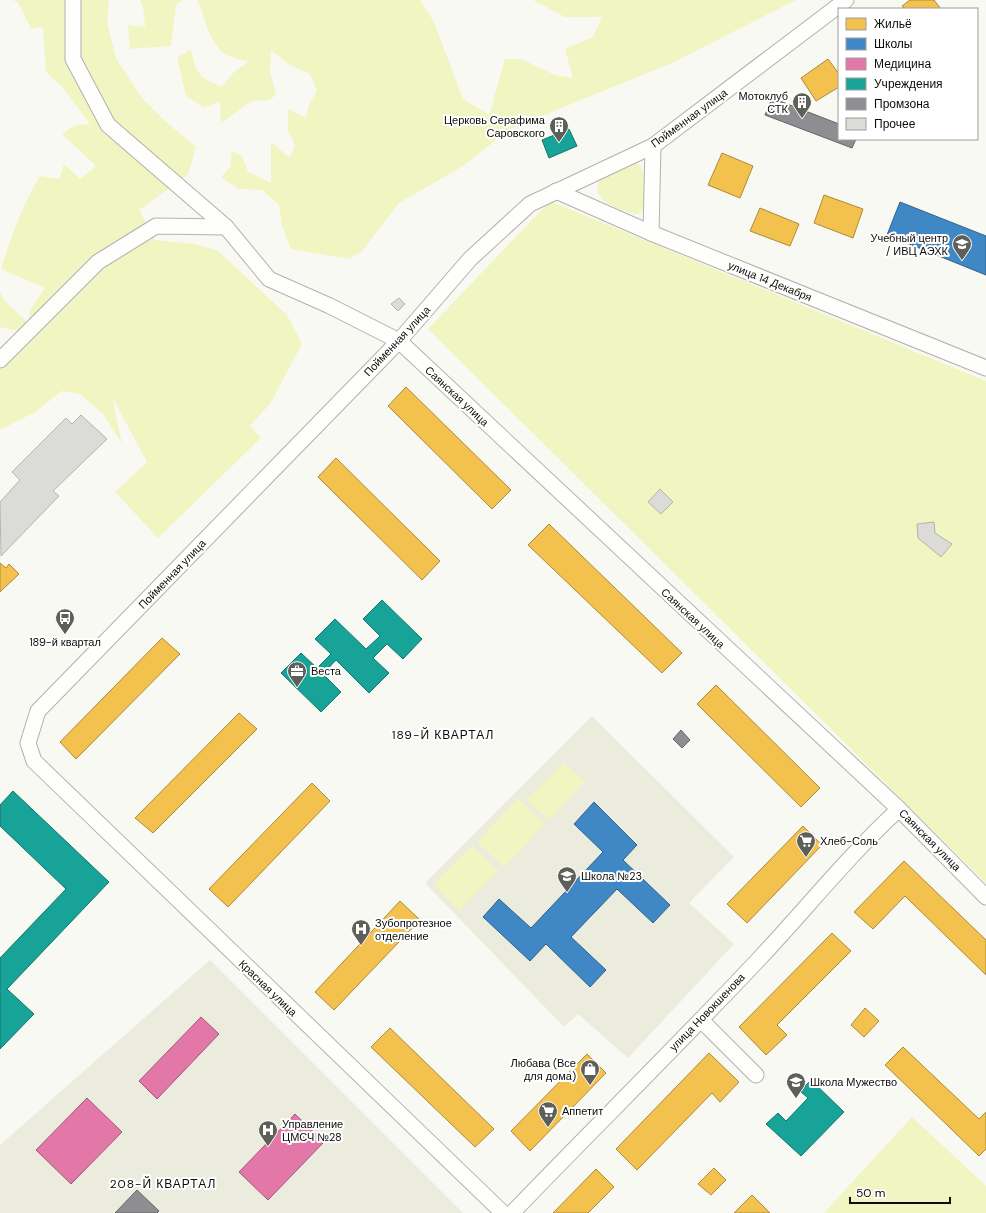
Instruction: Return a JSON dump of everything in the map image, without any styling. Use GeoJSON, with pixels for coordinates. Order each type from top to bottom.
{"type":"FeatureCollection","features":[{"type":"Feature","properties":{"kind":"street","name":"Саянская улица"},"geometry":{"type":"LineString","coordinates":[[73,0],[73,59],[108,125],[226,227],[269,279],[330,306],[399,341],[899,809],[986,897]]}},
{"type":"Feature","properties":{"kind":"street","name":"Пойменная улица"},"geometry":{"type":"LineString","coordinates":[[34,761],[28,743],[38,711],[399,341],[470,259],[530,204],[653,146],[846,0]]}},
{"type":"Feature","properties":{"kind":"street"},"geometry":{"type":"LineString","coordinates":[[651,233],[653,146]]}},
{"type":"Feature","properties":{"kind":"street","name":"улица 14 Декабря"},"geometry":{"type":"LineString","coordinates":[[556,191],[651,233],[986,368]]}},
{"type":"Feature","properties":{"kind":"street"},"geometry":{"type":"LineString","coordinates":[[0,360],[98,262],[156,226],[226,227]]}},
{"type":"Feature","properties":{"kind":"street","name":"Красная улица"},"geometry":{"type":"LineString","coordinates":[[34,761],[503,1213]]}},
{"type":"Feature","properties":{"kind":"street","name":"улица Новокшенова"},"geometry":{"type":"LineString","coordinates":[[512,1213],[701,1020],[768,949],[856,850],[899,809]]}},
{"type":"Feature","properties":{"kind":"street"},"geometry":{"type":"LineString","coordinates":[[701,1020],[756,1075]]}},
{"type":"Feature","properties":{"kind":"shaded area","name":"Школа №23"},"geometry":{"type":"Polygon","coordinates":[[[592,716],[734,857],[689,903],[734,944],[628,1058],[578,1014],[564,1027],[425,883],[592,716]]]}},
{"type":"Feature","properties":{"kind":"shaded area"},"geometry":{"type":"Polygon","coordinates":[[[210,960],[463,1213],[0,1213],[0,1145],[210,960]]]}},
{"type":"Feature","properties":{"kind":"green space"},"geometry":{"type":"Polygon","coordinates":[[[12,0],[109,0],[107,22],[116,58],[141,97],[165,121],[196,147],[188,175],[139,210],[155,240],[194,244],[217,250],[287,315],[302,344],[270,404],[250,426],[261,438],[158,538],[115,492],[147,462],[112,397],[122,444],[103,414],[80,394],[62,391],[35,412],[0,430],[0,349],[18,331],[0,327],[0,292],[3,299],[29,324],[30,310],[45,288],[1,269],[13,233],[27,199],[40,176],[59,179],[64,164],[80,179],[96,166],[62,134],[75,125],[90,124],[64,89],[46,72],[43,27],[31,29],[18,2],[12,0]]]}},
{"type":"Feature","properties":{"kind":"green space"},"geometry":{"type":"Polygon","coordinates":[[[140,0],[183,0],[176,5],[171,46],[130,49],[128,25],[145,27],[143,6],[140,0]]]}},
{"type":"Feature","properties":{"kind":"green space"},"geometry":{"type":"Polygon","coordinates":[[[197,0],[420,0],[434,22],[463,99],[489,115],[505,59],[521,59],[555,75],[573,78],[565,49],[593,37],[602,17],[565,17],[533,0],[796,0],[672,63],[510,129],[463,166],[399,203],[362,251],[349,259],[291,249],[282,226],[279,205],[262,190],[238,189],[221,177],[230,167],[232,151],[242,156],[248,172],[271,183],[271,142],[290,158],[295,145],[288,130],[288,109],[306,118],[309,104],[317,91],[310,74],[290,65],[271,50],[270,72],[276,95],[269,100],[251,101],[221,124],[220,101],[204,108],[186,96],[177,58],[191,49],[199,73],[203,77],[222,87],[233,73],[248,62],[229,56],[218,48],[210,35],[197,0]]]}},
{"type":"Feature","properties":{"kind":"green space"},"geometry":{"type":"Polygon","coordinates":[[[634,162],[642,168],[646,188],[645,201],[639,214],[620,210],[607,203],[598,193],[600,178],[634,162]]]}},
{"type":"Feature","properties":{"kind":"green space"},"geometry":{"type":"Polygon","coordinates":[[[550,201],[986,381],[986,883],[428,329],[550,201]]]}},
{"type":"Feature","properties":{"kind":"green space"},"geometry":{"type":"Polygon","coordinates":[[[564,763],[585,782],[549,820],[526,800],[564,763]]]}},
{"type":"Feature","properties":{"kind":"green space"},"geometry":{"type":"Polygon","coordinates":[[[518,798],[545,824],[504,867],[477,842],[518,798]]]}},
{"type":"Feature","properties":{"kind":"green space"},"geometry":{"type":"Polygon","coordinates":[[[472,846],[498,871],[459,911],[434,884],[472,846]]]}},
{"type":"Feature","properties":{"kind":"green space"},"geometry":{"type":"Polygon","coordinates":[[[912,1117],[986,1186],[986,1213],[824,1213],[912,1117]]]}},
{"type":"Feature","properties":{"kind":"building: Жильё"},"geometry":{"type":"Polygon","coordinates":[[[910,0],[934,0],[940,8],[904,8],[902,6],[910,0]]]}},
{"type":"Feature","properties":{"kind":"building: Жильё"},"geometry":{"type":"Polygon","coordinates":[[[828,59],[838,73],[838,88],[816,101],[801,78],[828,59]]]}},
{"type":"Feature","properties":{"kind":"building: Жильё"},"geometry":{"type":"Polygon","coordinates":[[[722,153],[753,166],[740,198],[708,185],[722,153]]]}},
{"type":"Feature","properties":{"kind":"building: Жильё"},"geometry":{"type":"Polygon","coordinates":[[[824,195],[863,209],[853,238],[814,223],[824,195]]]}},
{"type":"Feature","properties":{"kind":"building: Жильё"},"geometry":{"type":"Polygon","coordinates":[[[760,208],[799,224],[790,246],[750,231],[760,208]]]}},
{"type":"Feature","properties":{"kind":"building: Жильё"},"geometry":{"type":"Polygon","coordinates":[[[406,387],[511,490],[492,509],[388,406],[406,387]]]}},
{"type":"Feature","properties":{"kind":"building: Жильё"},"geometry":{"type":"Polygon","coordinates":[[[336,458],[440,561],[422,580],[318,477],[336,458]]]}},
{"type":"Feature","properties":{"kind":"building: Жильё"},"geometry":{"type":"Polygon","coordinates":[[[549,524],[682,653],[662,673],[528,545],[549,524]]]}},
{"type":"Feature","properties":{"kind":"building: Жильё"},"geometry":{"type":"Polygon","coordinates":[[[0,563],[6,568],[9,564],[19,574],[0,592],[0,563]]]}},
{"type":"Feature","properties":{"kind":"building: Жильё"},"geometry":{"type":"Polygon","coordinates":[[[162,638],[180,654],[76,759],[60,742],[162,638]]]}},
{"type":"Feature","properties":{"kind":"building: Жильё"},"geometry":{"type":"Polygon","coordinates":[[[716,685],[820,788],[801,807],[697,704],[716,685]]]}},
{"type":"Feature","properties":{"kind":"building: Жильё"},"geometry":{"type":"Polygon","coordinates":[[[239,713],[257,729],[153,833],[135,818],[239,713]]]}},
{"type":"Feature","properties":{"kind":"building: Жильё"},"geometry":{"type":"Polygon","coordinates":[[[312,783],[330,801],[228,907],[209,889],[312,783]]]}},
{"type":"Feature","properties":{"kind":"building: Жильё"},"geometry":{"type":"Polygon","coordinates":[[[803,826],[822,845],[747,923],[727,904],[803,826]]]}},
{"type":"Feature","properties":{"kind":"building: Жильё"},"geometry":{"type":"Polygon","coordinates":[[[904,861],[986,940],[986,975],[905,896],[873,929],[854,912],[904,861]]]}},
{"type":"Feature","properties":{"kind":"building: Жильё"},"geometry":{"type":"Polygon","coordinates":[[[400,901],[420,920],[334,1010],[315,992],[400,901]]]}},
{"type":"Feature","properties":{"kind":"building: Жильё"},"geometry":{"type":"Polygon","coordinates":[[[832,933],[851,951],[777,1025],[787,1035],[766,1055],[739,1027],[832,933]]]}},
{"type":"Feature","properties":{"kind":"building: Жильё"},"geometry":{"type":"Polygon","coordinates":[[[865,1008],[879,1021],[864,1037],[851,1025],[865,1008]]]}},
{"type":"Feature","properties":{"kind":"building: Жильё"},"geometry":{"type":"Polygon","coordinates":[[[390,1028],[494,1129],[475,1147],[371,1047],[390,1028]]]}},
{"type":"Feature","properties":{"kind":"building: Жильё"},"geometry":{"type":"Polygon","coordinates":[[[903,1047],[979,1119],[986,1112],[986,1149],[979,1156],[885,1065],[903,1047]]]}},
{"type":"Feature","properties":{"kind":"building: Жильё"},"geometry":{"type":"Polygon","coordinates":[[[709,1053],[739,1082],[720,1102],[712,1093],[637,1170],[616,1149],[709,1053]]]}},
{"type":"Feature","properties":{"kind":"building: Жильё"},"geometry":{"type":"Polygon","coordinates":[[[587,1054],[606,1073],[530,1151],[511,1131],[587,1054]]]}},
{"type":"Feature","properties":{"kind":"building: Жильё"},"geometry":{"type":"Polygon","coordinates":[[[714,1168],[726,1180],[711,1195],[698,1184],[714,1168]]]}},
{"type":"Feature","properties":{"kind":"building: Жильё"},"geometry":{"type":"Polygon","coordinates":[[[596,1169],[614,1187],[588,1213],[553,1213],[596,1169]]]}},
{"type":"Feature","properties":{"kind":"building: Жильё"},"geometry":{"type":"Polygon","coordinates":[[[752,1195],[770,1213],[734,1213],[752,1195]]]}},
{"type":"Feature","properties":{"kind":"building: Школы"},"geometry":{"type":"Polygon","coordinates":[[[900,202],[986,236],[986,275],[887,235],[900,202]]]}},
{"type":"Feature","properties":{"kind":"building: Школы"},"geometry":{"type":"Polygon","coordinates":[[[594,802],[637,845],[623,860],[670,905],[653,923],[617,889],[571,937],[606,970],[590,987],[546,944],[530,961],[483,917],[499,899],[531,928],[603,852],[574,824],[594,802]]]}},
{"type":"Feature","properties":{"kind":"building: Медицина"},"geometry":{"type":"Polygon","coordinates":[[[201,1017],[219,1034],[157,1099],[139,1081],[201,1017]]]}},
{"type":"Feature","properties":{"kind":"building: Медицина"},"geometry":{"type":"Polygon","coordinates":[[[87,1098],[122,1132],[71,1184],[36,1150],[87,1098]]]}},
{"type":"Feature","properties":{"kind":"building: Медицина"},"geometry":{"type":"Polygon","coordinates":[[[295,1114],[324,1142],[268,1200],[239,1172],[295,1114]]]}},
{"type":"Feature","properties":{"kind":"building: Учреждения","name":"Церковь Серафима Саровского"},"geometry":{"type":"Polygon","coordinates":[[[569,129],[577,146],[549,158],[542,140],[569,129]]]}},
{"type":"Feature","properties":{"kind":"building: Учреждения"},"geometry":{"type":"Polygon","coordinates":[[[382,600],[422,639],[403,659],[387,644],[373,658],[389,673],[369,693],[336,660],[323,674],[341,692],[321,712],[281,673],[301,653],[317,668],[331,654],[315,639],[335,619],[366,649],[380,636],[363,619],[382,600]]]}},
{"type":"Feature","properties":{"kind":"building: Учреждения"},"geometry":{"type":"Polygon","coordinates":[[[13,791],[109,882],[7,989],[34,1014],[0,1049],[0,958],[66,889],[0,826],[0,805],[13,791]]]}},
{"type":"Feature","properties":{"kind":"building: Учреждения"},"geometry":{"type":"Polygon","coordinates":[[[811,1080],[844,1112],[801,1156],[766,1124],[778,1113],[786,1121],[808,1098],[800,1091],[811,1080]]]}},
{"type":"Feature","properties":{"kind":"building: Промзона","name":"Мотоклуб СТК"},"geometry":{"type":"Polygon","coordinates":[[[772,98],[838,124],[838,140],[856,140],[852,148],[765,115],[772,98]]]}},
{"type":"Feature","properties":{"kind":"building: Промзона"},"geometry":{"type":"Polygon","coordinates":[[[681,730],[690,740],[682,748],[673,739],[681,730]]]}},
{"type":"Feature","properties":{"kind":"building: Промзона"},"geometry":{"type":"Polygon","coordinates":[[[137,1190],[159,1211],[157,1213],[115,1213],[137,1190]]]}},
{"type":"Feature","properties":{"kind":"building: Прочее"},"geometry":{"type":"Polygon","coordinates":[[[399,298],[405,304],[398,311],[391,304],[399,298]]]}},
{"type":"Feature","properties":{"kind":"building: Прочее"},"geometry":{"type":"Polygon","coordinates":[[[81,415],[107,439],[53,491],[59,496],[1,556],[0,502],[20,480],[12,472],[66,418],[72,424],[81,415]]]}},
{"type":"Feature","properties":{"kind":"building: Прочее"},"geometry":{"type":"Polygon","coordinates":[[[660,489],[673,502],[661,514],[648,502],[660,489]]]}},
{"type":"Feature","properties":{"kind":"building: Прочее"},"geometry":{"type":"Polygon","coordinates":[[[934,522],[935,533],[952,544],[941,557],[918,538],[917,524],[934,522]]]}},
{"type":"Feature","properties":{"kind":"place","name":"Мотоклуб СТК"},"geometry":{"type":"Point","coordinates":[802,119]}},
{"type":"Feature","properties":{"kind":"place","name":"Церковь Серафима Саровского"},"geometry":{"type":"Point","coordinates":[559,143]}},
{"type":"Feature","properties":{"kind":"place","name":"Учебный центр / ИВЦ АЭХК"},"geometry":{"type":"Point","coordinates":[962,261]}},
{"type":"Feature","properties":{"kind":"place","name":"189-й квартал"},"geometry":{"type":"Point","coordinates":[65,635]}},
{"type":"Feature","properties":{"kind":"place","name":"Веста"},"geometry":{"type":"Point","coordinates":[297,688]}},
{"type":"Feature","properties":{"kind":"place","name":"Хлеб-Соль"},"geometry":{"type":"Point","coordinates":[806,858]}},
{"type":"Feature","properties":{"kind":"place","name":"Школа №23"},"geometry":{"type":"Point","coordinates":[567,893]}},
{"type":"Feature","properties":{"kind":"place","name":"Зубопротезное отделение"},"geometry":{"type":"Point","coordinates":[361,946]}},
{"type":"Feature","properties":{"kind":"place","name":"Любава (Все для дома)"},"geometry":{"type":"Point","coordinates":[590,1086]}},
{"type":"Feature","properties":{"kind":"place","name":"Школа Мужество"},"geometry":{"type":"Point","coordinates":[796,1099]}},
{"type":"Feature","properties":{"kind":"place","name":"Аппетит"},"geometry":{"type":"Point","coordinates":[548,1128]}},
{"type":"Feature","properties":{"kind":"place","name":"Управление ЦМСЧ №28"},"geometry":{"type":"Point","coordinates":[268,1147]}},
{"type":"Feature","properties":{"kind":"district","name":"189-Й КВАРТАЛ"},"geometry":{"type":"Point","coordinates":[443,735]}},
{"type":"Feature","properties":{"kind":"district","name":"208-Й КВАРТАЛ"},"geometry":{"type":"Point","coordinates":[163,1184]}}]}
